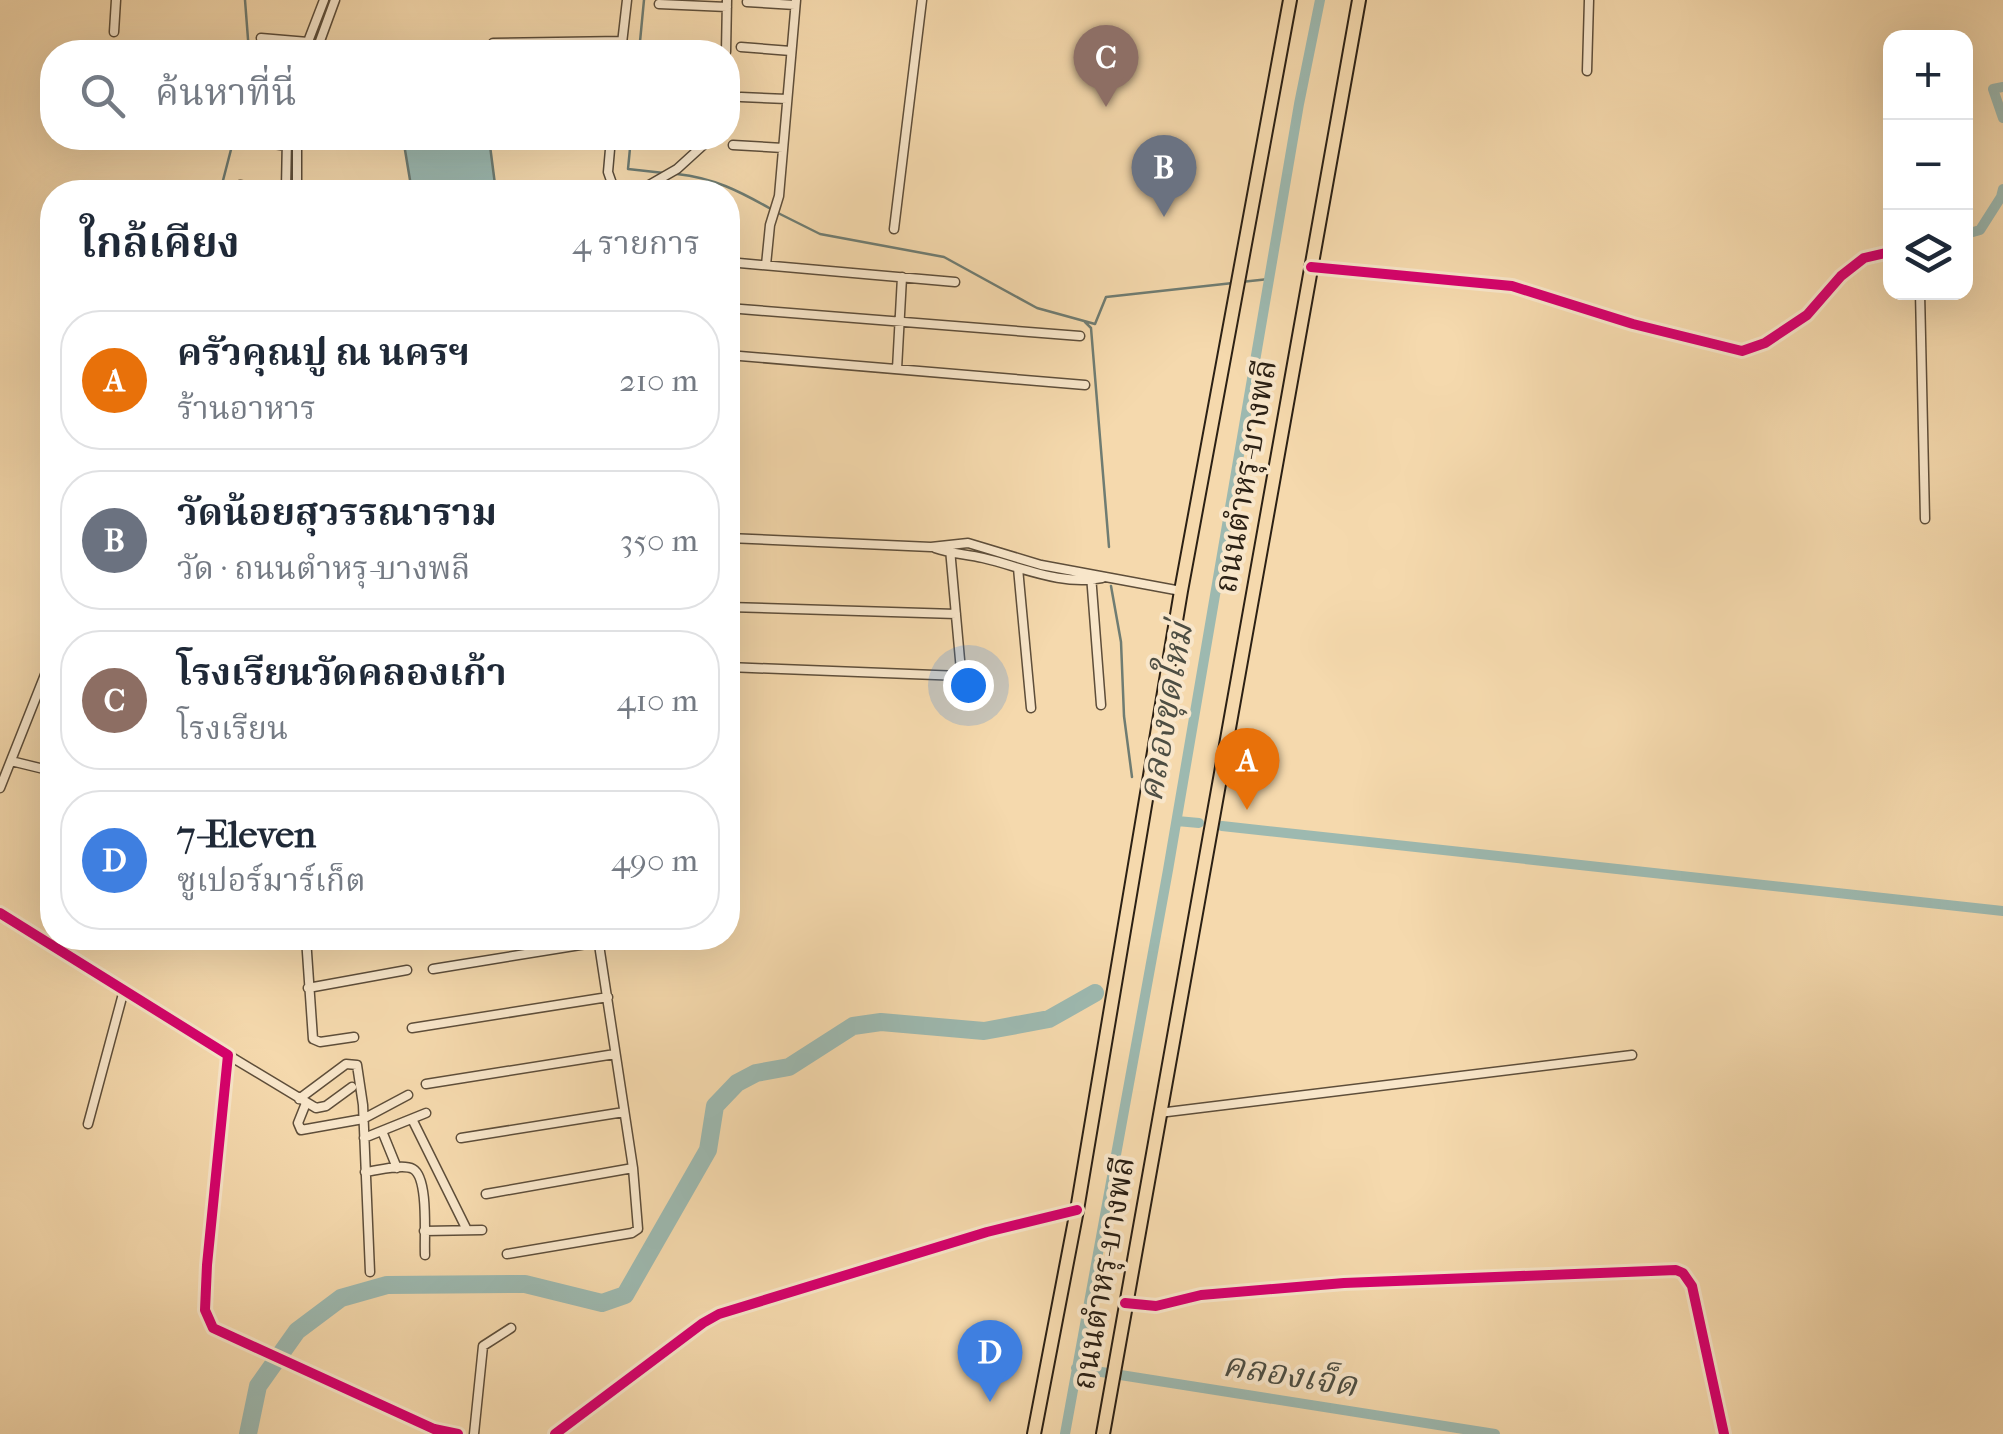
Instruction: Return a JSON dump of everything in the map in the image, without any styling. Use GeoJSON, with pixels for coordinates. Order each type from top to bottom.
{"type":"FeatureCollection","features":[{"type":"Feature","properties":{"kind":"main road","name":"ถนนตำหรุ-บางพลี"},"geometry":{"type":"LineString","coordinates":[[1034,1434],[1077,1210],[1181,592],[1290,0]]}},
{"type":"Feature","properties":{"kind":"main road","name":"ถนนตำหรุ-บางพลี"},"geometry":{"type":"LineString","coordinates":[[1103,1434],[1359,0]]}},
{"type":"Feature","properties":{"kind":"street"},"geometry":{"type":"LineString","coordinates":[[114,32],[116,0]]}},
{"type":"Feature","properties":{"kind":"street"},"geometry":{"type":"LineString","coordinates":[[309,40],[324,0]]}},
{"type":"Feature","properties":{"kind":"street"},"geometry":{"type":"LineString","coordinates":[[321,40],[336,0]]}},
{"type":"Feature","properties":{"kind":"street"},"geometry":{"type":"LineString","coordinates":[[622,40],[627,0]]}},
{"type":"Feature","properties":{"kind":"street"},"geometry":{"type":"LineString","coordinates":[[894,230],[922,0]]}},
{"type":"Feature","properties":{"kind":"street"},"geometry":{"type":"LineString","coordinates":[[1588,71],[1589,0]]}},
{"type":"Feature","properties":{"kind":"street"},"geometry":{"type":"LineString","coordinates":[[747,2],[795,2],[779,196],[770,225],[766,265]]}},
{"type":"Feature","properties":{"kind":"street"},"geometry":{"type":"LineString","coordinates":[[659,4],[727,4],[726,40]]}},
{"type":"Feature","properties":{"kind":"street"},"geometry":{"type":"LineString","coordinates":[[261,38],[284,40]]}},
{"type":"Feature","properties":{"kind":"street"},"geometry":{"type":"LineString","coordinates":[[741,47],[791,50]]}},
{"type":"Feature","properties":{"kind":"street"},"geometry":{"type":"LineString","coordinates":[[742,97],[787,99]]}},
{"type":"Feature","properties":{"kind":"street"},"geometry":{"type":"LineString","coordinates":[[740,145],[783,148]]}},
{"type":"Feature","properties":{"kind":"street"},"geometry":{"type":"LineString","coordinates":[[284,180],[286,150]]}},
{"type":"Feature","properties":{"kind":"street"},"geometry":{"type":"LineString","coordinates":[[297,150],[298,180]]}},
{"type":"Feature","properties":{"kind":"street"},"geometry":{"type":"LineString","coordinates":[[609,150],[610,180]]}},
{"type":"Feature","properties":{"kind":"street"},"geometry":{"type":"LineString","coordinates":[[661,180],[698,150]]}},
{"type":"Feature","properties":{"kind":"street"},"geometry":{"type":"LineString","coordinates":[[1310,267],[1512,286],[1633,324],[1742,351],[1764,343],[1807,315],[1850,267],[1864,258],[1883,254]]}},
{"type":"Feature","properties":{"kind":"street"},"geometry":{"type":"LineString","coordinates":[[740,263],[955,282]]}},
{"type":"Feature","properties":{"kind":"street"},"geometry":{"type":"LineString","coordinates":[[896,369],[902,277]]}},
{"type":"Feature","properties":{"kind":"street"},"geometry":{"type":"LineString","coordinates":[[1920,300],[1926,518]]}},
{"type":"Feature","properties":{"kind":"street"},"geometry":{"type":"LineString","coordinates":[[740,309],[1080,336]]}},
{"type":"Feature","properties":{"kind":"street"},"geometry":{"type":"LineString","coordinates":[[740,356],[1085,385]]}},
{"type":"Feature","properties":{"kind":"street"},"geometry":{"type":"LineString","coordinates":[[740,539],[950,548],[984,546],[1040,565],[1091,576]]}},
{"type":"Feature","properties":{"kind":"street"},"geometry":{"type":"LineString","coordinates":[[950,548],[1018,569],[1106,578],[1181,592]]}},
{"type":"Feature","properties":{"kind":"street"},"geometry":{"type":"LineString","coordinates":[[950,548],[964,704]]}},
{"type":"Feature","properties":{"kind":"street"},"geometry":{"type":"LineString","coordinates":[[1017,557],[1031,708]]}},
{"type":"Feature","properties":{"kind":"street"},"geometry":{"type":"LineString","coordinates":[[1091,576],[1101,706]]}},
{"type":"Feature","properties":{"kind":"street"},"geometry":{"type":"LineString","coordinates":[[740,608],[956,614]]}},
{"type":"Feature","properties":{"kind":"street"},"geometry":{"type":"LineString","coordinates":[[740,668],[961,676]]}},
{"type":"Feature","properties":{"kind":"street"},"geometry":{"type":"LineString","coordinates":[[0,788],[40,687]]}},
{"type":"Feature","properties":{"kind":"street"},"geometry":{"type":"LineString","coordinates":[[11,761],[40,767]]}},
{"type":"Feature","properties":{"kind":"street"},"geometry":{"type":"LineString","coordinates":[[0,912],[40,937]]}},
{"type":"Feature","properties":{"kind":"street"},"geometry":{"type":"LineString","coordinates":[[60,950],[303,1101],[321,1108],[352,1087]]}},
{"type":"Feature","properties":{"kind":"street"},"geometry":{"type":"LineString","coordinates":[[306,950],[313,1039],[320,1042],[354,1037]]}},
{"type":"Feature","properties":{"kind":"street"},"geometry":{"type":"LineString","coordinates":[[433,969],[542,950]]}},
{"type":"Feature","properties":{"kind":"street"},"geometry":{"type":"LineString","coordinates":[[507,1254],[632,1233],[640,1222],[601,950]]}},
{"type":"Feature","properties":{"kind":"street"},"geometry":{"type":"LineString","coordinates":[[308,988],[407,970]]}},
{"type":"Feature","properties":{"kind":"street"},"geometry":{"type":"LineString","coordinates":[[88,1124],[124,990]]}},
{"type":"Feature","properties":{"kind":"street"},"geometry":{"type":"LineString","coordinates":[[412,1028],[608,997]]}},
{"type":"Feature","properties":{"kind":"street"},"geometry":{"type":"LineString","coordinates":[[426,1084],[614,1054]]}},
{"type":"Feature","properties":{"kind":"street"},"geometry":{"type":"LineString","coordinates":[[1159,1113],[1516,1066],[1632,1055]]}},
{"type":"Feature","properties":{"kind":"street"},"geometry":{"type":"LineString","coordinates":[[228,1056],[205,1310],[213,1328],[434,1429],[458,1434]]}},
{"type":"Feature","properties":{"kind":"street"},"geometry":{"type":"LineString","coordinates":[[370,1272],[364,1119],[354,1062],[346,1064],[303,1101],[298,1123],[300,1130],[364,1119],[408,1094]]}},
{"type":"Feature","properties":{"kind":"street"},"geometry":{"type":"LineString","coordinates":[[364,1138],[426,1112]]}},
{"type":"Feature","properties":{"kind":"street"},"geometry":{"type":"LineString","coordinates":[[461,1138],[624,1112]]}},
{"type":"Feature","properties":{"kind":"street"},"geometry":{"type":"LineString","coordinates":[[412,1119],[467,1230]]}},
{"type":"Feature","properties":{"kind":"street"},"geometry":{"type":"LineString","coordinates":[[382,1131],[397,1168]]}},
{"type":"Feature","properties":{"kind":"street"},"geometry":{"type":"LineString","coordinates":[[364,1172],[409,1166],[416,1170],[423,1194],[424,1256]]}},
{"type":"Feature","properties":{"kind":"street"},"geometry":{"type":"LineString","coordinates":[[486,1194],[633,1168]]}},
{"type":"Feature","properties":{"kind":"street"},"geometry":{"type":"LineString","coordinates":[[423,1194],[448,1192]]}},
{"type":"Feature","properties":{"kind":"street"},"geometry":{"type":"LineString","coordinates":[[556,1434],[719,1314],[988,1232],[1077,1210]]}},
{"type":"Feature","properties":{"kind":"street"},"geometry":{"type":"LineString","coordinates":[[424,1231],[482,1230]]}},
{"type":"Feature","properties":{"kind":"street"},"geometry":{"type":"LineString","coordinates":[[1126,1303],[1156,1306],[1201,1295],[1344,1283],[1676,1270],[1692,1286],[1724,1434]]}},
{"type":"Feature","properties":{"kind":"street"},"geometry":{"type":"LineString","coordinates":[[474,1434],[484,1346],[511,1328]]}},
{"type":"Feature","properties":{"kind":"water"},"geometry":{"type":"Polygon","coordinates":[[[405,150],[491,150],[494,180],[410,180],[405,150]]]}},
{"type":"Feature","properties":{"kind":"waterway"},"geometry":{"type":"LineString","coordinates":[[245,0],[248,40]]}},
{"type":"Feature","properties":{"kind":"waterway"},"geometry":{"type":"LineString","coordinates":[[640,40],[644,0]]}},
{"type":"Feature","properties":{"kind":"waterway","name":"คลองขุดใหม่"},"geometry":{"type":"LineString","coordinates":[[1065,1434],[1320,0]]}},
{"type":"Feature","properties":{"kind":"waterway"},"geometry":{"type":"LineString","coordinates":[[2003,87],[1993,89],[2003,118]]}},
{"type":"Feature","properties":{"kind":"waterway"},"geometry":{"type":"LineString","coordinates":[[223,180],[231,150]]}},
{"type":"Feature","properties":{"kind":"waterway"},"geometry":{"type":"LineString","coordinates":[[630,150],[628,169],[664,173]]}},
{"type":"Feature","properties":{"kind":"waterway"},"geometry":{"type":"LineString","coordinates":[[677,174],[706,180]]}},
{"type":"Feature","properties":{"kind":"waterway"},"geometry":{"type":"LineString","coordinates":[[1973,232],[1980,230],[2003,189]]}},
{"type":"Feature","properties":{"kind":"waterway"},"geometry":{"type":"LineString","coordinates":[[740,192],[771,209]]}},
{"type":"Feature","properties":{"kind":"waterway"},"geometry":{"type":"LineString","coordinates":[[778,213],[820,234],[944,257],[1037,308],[1095,324],[1106,297],[1233,283]]}},
{"type":"Feature","properties":{"kind":"waterway"},"geometry":{"type":"LineString","coordinates":[[1241,282],[1269,279]]}},
{"type":"Feature","properties":{"kind":"waterway"},"geometry":{"type":"LineString","coordinates":[[1085,322],[1091,328],[1109,547]]}},
{"type":"Feature","properties":{"kind":"waterway"},"geometry":{"type":"LineString","coordinates":[[1111,586],[1121,642],[1124,716],[1132,777]]}},
{"type":"Feature","properties":{"kind":"waterway"},"geometry":{"type":"LineString","coordinates":[[1177,821],[1199,823]]}},
{"type":"Feature","properties":{"kind":"waterway"},"geometry":{"type":"LineString","coordinates":[[1222,826],[2003,911]]}},
{"type":"Feature","properties":{"kind":"waterway"},"geometry":{"type":"LineString","coordinates":[[248,1434],[258,1386],[297,1331],[341,1298],[387,1285],[525,1284],[602,1303],[625,1295],[708,1150],[715,1106],[737,1083],[756,1073],[789,1067],[853,1026],[881,1022],[984,1031],[1049,1019],[1095,993]]}},
{"type":"Feature","properties":{"kind":"waterway","name":"คลองเจ็ด"},"geometry":{"type":"LineString","coordinates":[[1076,1368],[1495,1434]]}},
{"type":"Feature","properties":{"kind":"cycle path"},"geometry":{"type":"LineString","coordinates":[[1311,267],[1512,286],[1633,324],[1742,351],[1765,343],[1807,315],[1841,276],[1864,258],[1883,254]]}},
{"type":"Feature","properties":{"kind":"cycle path"},"geometry":{"type":"LineString","coordinates":[[0,913],[40,938]]}},
{"type":"Feature","properties":{"kind":"cycle path"},"geometry":{"type":"LineString","coordinates":[[59,950],[228,1055],[207,1265],[205,1310],[213,1328],[434,1429],[458,1434]]}},
{"type":"Feature","properties":{"kind":"cycle path"},"geometry":{"type":"LineString","coordinates":[[555,1434],[719,1314],[987,1232],[1077,1210]]}},
{"type":"Feature","properties":{"kind":"cycle path"},"geometry":{"type":"LineString","coordinates":[[1125,1303],[1156,1306],[1201,1295],[1344,1283],[1676,1270],[1692,1286],[1724,1434]]}},
{"type":"Feature","properties":{"kind":"place","name":"โรงเรียนวัดคลองเก้า"},"geometry":{"type":"Point","coordinates":[1106,107]}},
{"type":"Feature","properties":{"kind":"place","name":"วัดน้อยสุวรรณาราม"},"geometry":{"type":"Point","coordinates":[1164,217]}},
{"type":"Feature","properties":{"kind":"place","name":"ครัวคุณปู ณ นครฯ"},"geometry":{"type":"Point","coordinates":[1247,810]}},
{"type":"Feature","properties":{"kind":"place","name":"7-Eleven"},"geometry":{"type":"Point","coordinates":[990,1402]}}]}
